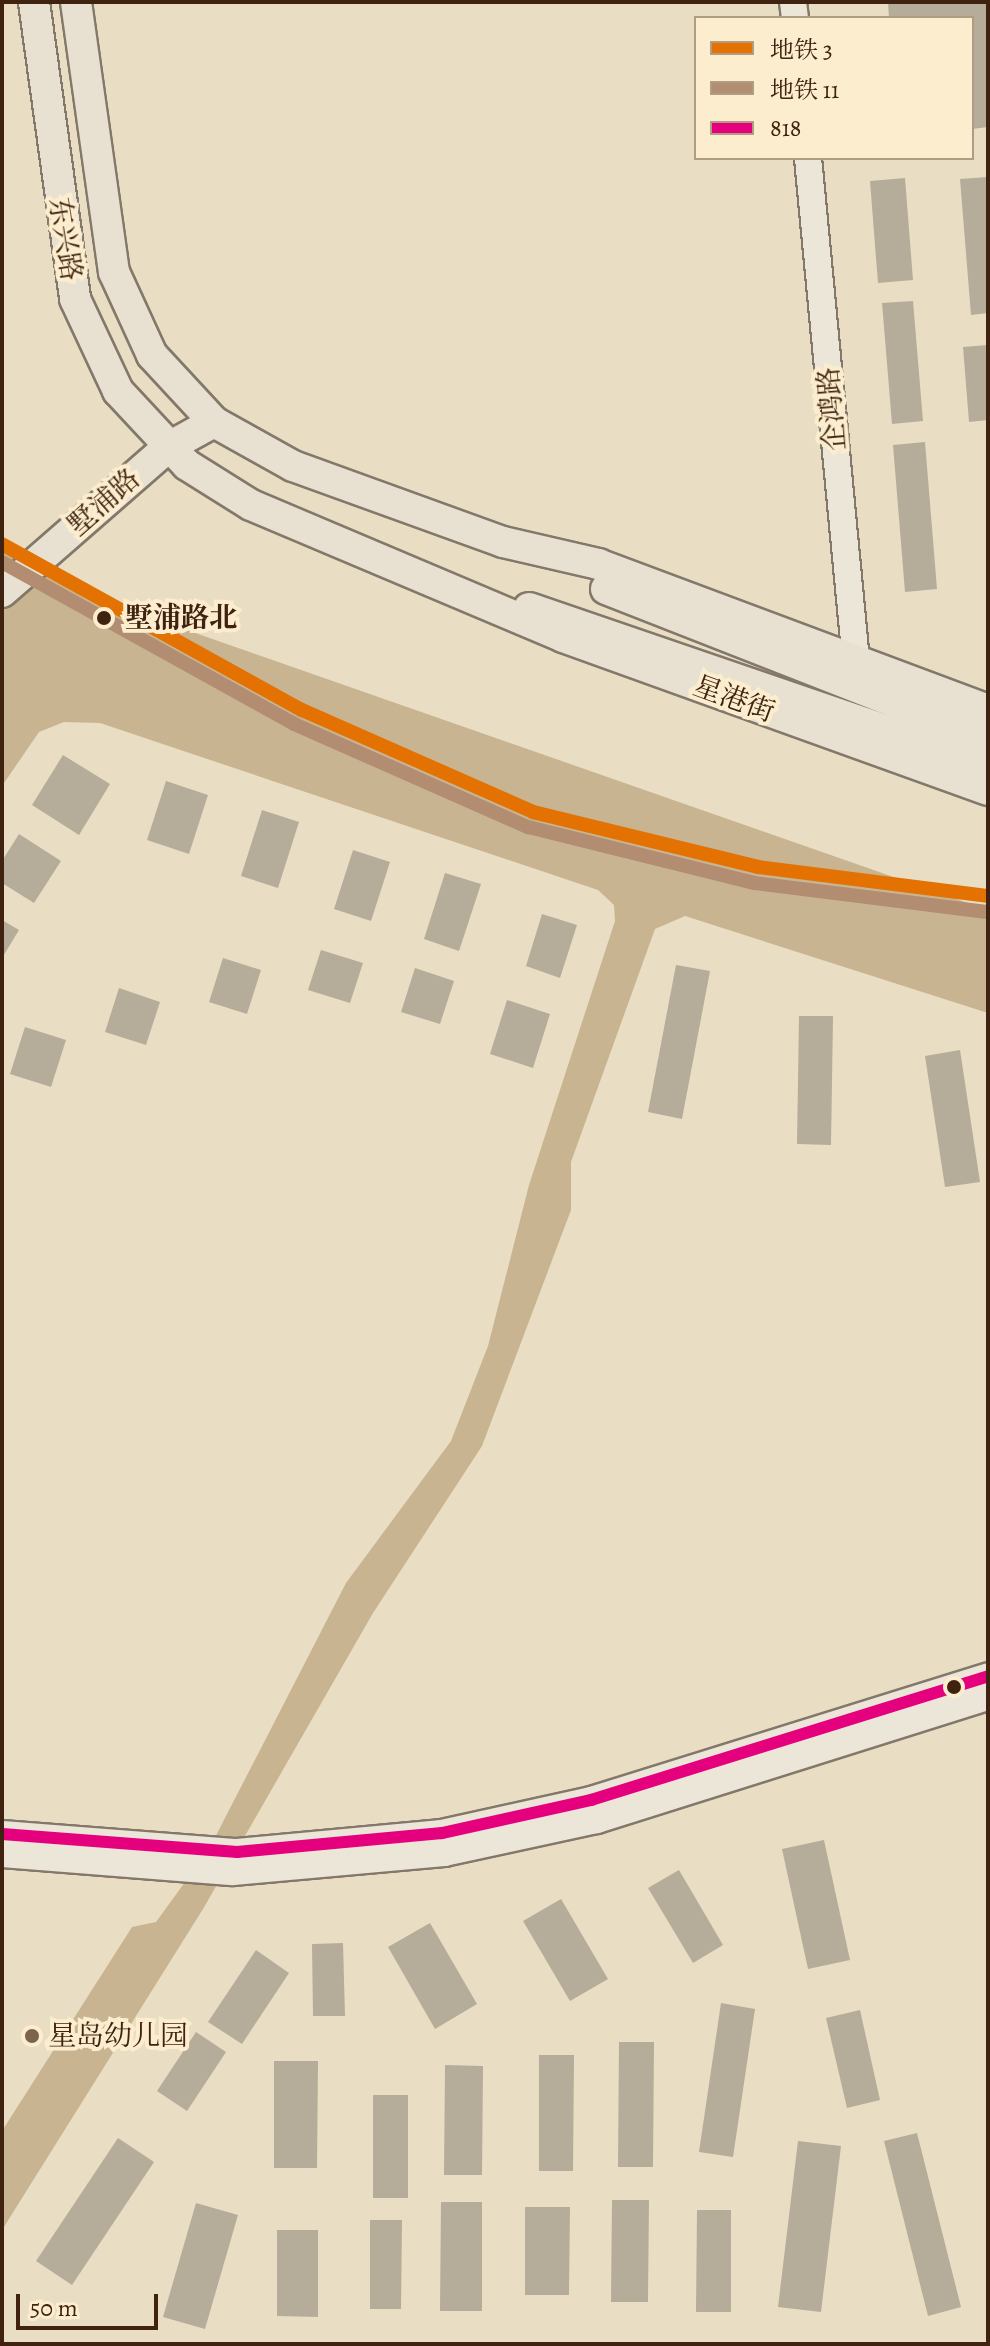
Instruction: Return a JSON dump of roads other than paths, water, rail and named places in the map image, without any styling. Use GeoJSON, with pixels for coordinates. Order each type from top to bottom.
{"type":"FeatureCollection","features":[{"type":"Feature","properties":{"kind":"main road","name":"东兴路"},"geometry":{"type":"LineString","coordinates":[[34,2],[75,299],[111,380],[167,448]]}},
{"type":"Feature","properties":{"kind":"main road","name":"东兴路"},"geometry":{"type":"LineString","coordinates":[[76,2],[103,213],[124,301],[170,379],[214,422]]}},
{"type":"Feature","properties":{"kind":"main road","name":"企鸿路"},"geometry":{"type":"LineString","coordinates":[[808,160],[856,661]]}},
{"type":"Feature","properties":{"kind":"main road","name":"墅浦路"},"geometry":{"type":"LineString","coordinates":[[2,592],[167,448],[214,422]]}},
{"type":"Feature","properties":{"kind":"main road","name":"星港街"},"geometry":{"type":"LineString","coordinates":[[214,422],[293,466],[503,542],[988,739]]}},
{"type":"Feature","properties":{"kind":"main road","name":"星港街"},"geometry":{"type":"LineString","coordinates":[[167,448],[251,505],[484,599],[563,637],[988,790]]}},
{"type":"Feature","properties":{"kind":"main road","name":"星港街"},"geometry":{"type":"LineString","coordinates":[[503,542],[598,564],[988,710]]}},
{"type":"Feature","properties":{"kind":"main road","name":"星港街"},"geometry":{"type":"LineString","coordinates":[[484,599],[570,617],[988,765]]}},
{"type":"Feature","properties":{"kind":"main road"},"geometry":{"type":"LineString","coordinates":[[235,1862],[412,1837],[556,1810],[988,1676]]}},
{"type":"Feature","properties":{"kind":"main road"},"geometry":{"type":"LineString","coordinates":[[2,1854],[235,1862],[385,1861],[545,1833],[988,1697]]}},
{"type":"Feature","properties":{"kind":"main road"},"geometry":{"type":"LineString","coordinates":[[2,1834],[198,1861]]}},
{"type":"Feature","properties":{"kind":"metro line","name":"3"},"geometry":{"type":"LineString","coordinates":[[2,544],[302,710],[533,812],[758,867],[988,896]]}},
{"type":"Feature","properties":{"kind":"metro line","name":"11"},"geometry":{"type":"LineString","coordinates":[[2,562],[294,724],[528,827],[754,883],[986,912]]}},
{"type":"Feature","properties":{"kind":"place","name":"墅浦路北"},"geometry":{"type":"Point","coordinates":[104,618]}},
{"type":"Feature","properties":{"kind":"place","name":"星岛幼儿园"},"geometry":{"type":"Point","coordinates":[32,2036]}}]}
